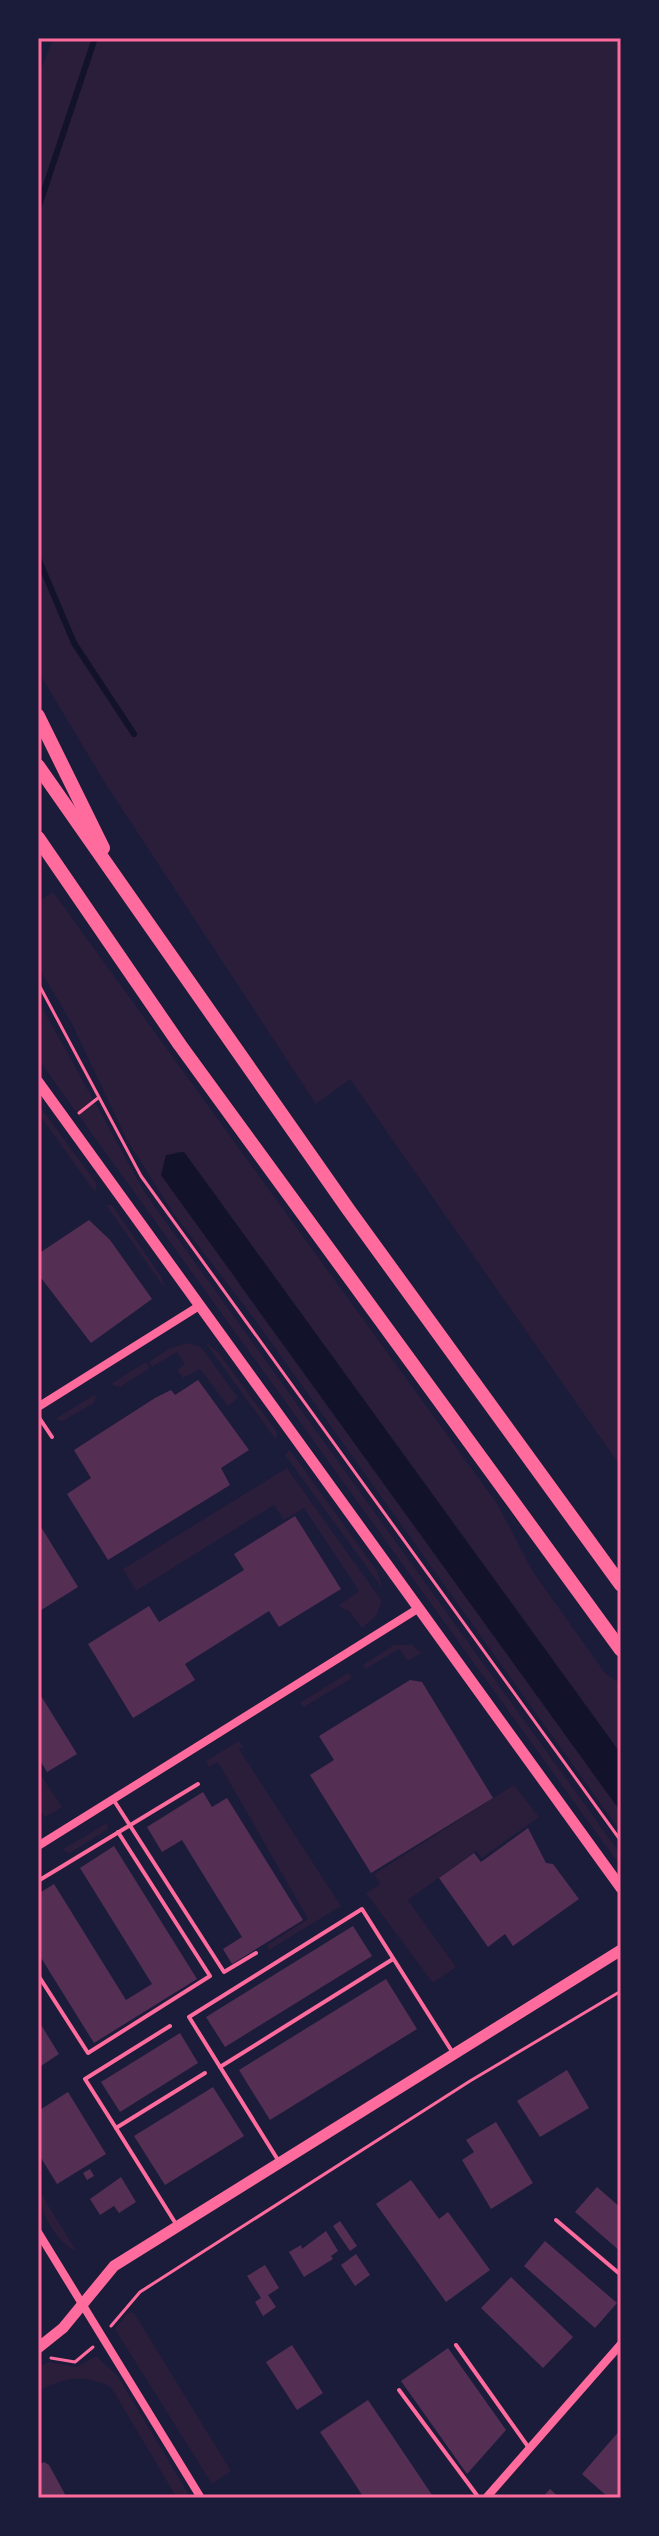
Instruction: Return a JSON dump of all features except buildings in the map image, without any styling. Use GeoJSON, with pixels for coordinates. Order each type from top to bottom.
{"type":"FeatureCollection","features":[{"type":"Feature","properties":{"kind":"highway"},"geometry":{"type":"LineString","coordinates":[[38,716],[124,892]]}},
{"type":"Feature","properties":{"kind":"highway"},"geometry":{"type":"LineString","coordinates":[[38,766],[124,892],[621,1585]]}},
{"type":"Feature","properties":{"kind":"highway"},"geometry":{"type":"LineString","coordinates":[[38,838],[180,1045],[621,1650]]}},
{"type":"Feature","properties":{"kind":"street"},"geometry":{"type":"LineString","coordinates":[[38,1082],[621,1888]]}},
{"type":"Feature","properties":{"kind":"street"},"geometry":{"type":"LineString","coordinates":[[38,1407],[199,1306]]}},
{"type":"Feature","properties":{"kind":"street"},"geometry":{"type":"LineString","coordinates":[[38,1846],[419,1608]]}},
{"type":"Feature","properties":{"kind":"street"},"geometry":{"type":"LineString","coordinates":[[38,2348],[63,2328],[114,2266],[621,1950]]}},
{"type":"Feature","properties":{"kind":"street"},"geometry":{"type":"LineString","coordinates":[[38,2232],[201,2498]]}},
{"type":"Feature","properties":{"kind":"street"},"geometry":{"type":"LineString","coordinates":[[486,2498],[621,2344]]}},
{"type":"Feature","properties":{"kind":"lane"},"geometry":{"type":"LineString","coordinates":[[38,1416],[52,1437]]}},
{"type":"Feature","properties":{"kind":"lane"},"geometry":{"type":"LineString","coordinates":[[38,1881],[198,1784]]}},
{"type":"Feature","properties":{"kind":"lane"},"geometry":{"type":"LineString","coordinates":[[113,1799],[224,1972],[256,1953]]}},
{"type":"Feature","properties":{"kind":"lane"},"geometry":{"type":"LineString","coordinates":[[38,1975],[88,2053],[210,1976],[118,1832]]}},
{"type":"Feature","properties":{"kind":"lane"},"geometry":{"type":"LineString","coordinates":[[280,2163],[189,2017],[362,1909],[454,2055]]}},
{"type":"Feature","properties":{"kind":"lane"},"geometry":{"type":"LineString","coordinates":[[220,2067],[393,1959]]}},
{"type":"Feature","properties":{"kind":"lane"},"geometry":{"type":"LineString","coordinates":[[170,2026],[85,2079],[177,2226]]}},
{"type":"Feature","properties":{"kind":"lane"},"geometry":{"type":"LineString","coordinates":[[116,2128],[205,2073]]}},
{"type":"Feature","properties":{"kind":"lane"},"geometry":{"type":"LineString","coordinates":[[556,2220],[621,2275]]}},
{"type":"Feature","properties":{"kind":"lane"},"geometry":{"type":"LineString","coordinates":[[456,2345],[529,2448]]}},
{"type":"Feature","properties":{"kind":"lane"},"geometry":{"type":"LineString","coordinates":[[399,2390],[479,2498]]}},
{"type":"Feature","properties":{"kind":"path"},"geometry":{"type":"LineString","coordinates":[[38,983],[141,1176],[621,1841]]}},
{"type":"Feature","properties":{"kind":"path"},"geometry":{"type":"LineString","coordinates":[[68,1122],[98,1098]]}},
{"type":"Feature","properties":{"kind":"path"},"geometry":{"type":"LineString","coordinates":[[48,2358],[75,2362],[85,2356],[140,2292],[470,2081],[621,1991]]}},
{"type":"Feature","properties":{"kind":"shaded area"},"geometry":{"type":"Polygon","coordinates":[[[54,38],[621,38],[621,1467],[350,1079],[316,1104],[107,786],[38,671],[38,75],[54,38]]]}},
{"type":"Feature","properties":{"kind":"shaded area"},"geometry":{"type":"Polygon","coordinates":[[[53,892],[498,1505],[533,1572],[605,1673],[621,1684],[621,1754],[184,1152],[175,1152],[239,1284],[621,1812],[621,1832],[250,1313],[173,1213],[126,1138],[72,1024],[38,966],[38,902],[53,892]]]}},
{"type":"Feature","properties":{"kind":"shaded area"},"geometry":{"type":"Polygon","coordinates":[[[38,1000],[145,1193],[621,1855],[621,1867],[38,1059],[38,1000]]]}},
{"type":"Feature","properties":{"kind":"shaded area"},"geometry":{"type":"Polygon","coordinates":[[[38,1104],[97,1184],[95,1192],[38,1113],[38,1104]]]}},
{"type":"Feature","properties":{"kind":"shaded area"},"geometry":{"type":"Polygon","coordinates":[[[184,1152],[621,1754],[621,1812],[161,1175],[166,1155],[184,1152]]]}},
{"type":"Feature","properties":{"kind":"shaded area"},"geometry":{"type":"Polygon","coordinates":[[[106,1205],[112,1205],[162,1278],[164,1287],[106,1205]]]}},
{"type":"Feature","properties":{"kind":"shaded area"},"geometry":{"type":"Polygon","coordinates":[[[205,1342],[218,1352],[277,1432],[276,1440],[205,1342]]]}},
{"type":"Feature","properties":{"kind":"shaded area"},"geometry":{"type":"Polygon","coordinates":[[[187,1343],[201,1347],[238,1398],[228,1406],[200,1369],[183,1378],[177,1370],[185,1364],[177,1352],[152,1367],[149,1362],[170,1348],[187,1343]]]}},
{"type":"Feature","properties":{"kind":"shaded area"},"geometry":{"type":"Polygon","coordinates":[[[146,1362],[150,1368],[120,1387],[114,1386],[112,1383],[146,1362]]]}},
{"type":"Feature","properties":{"kind":"shaded area"},"geometry":{"type":"Polygon","coordinates":[[[96,1394],[94,1403],[63,1421],[55,1419],[96,1394]]]}},
{"type":"Feature","properties":{"kind":"shaded area"},"geometry":{"type":"Polygon","coordinates":[[[290,1450],[377,1571],[383,1589],[285,1455],[290,1450]]]}},
{"type":"Feature","properties":{"kind":"shaded area"},"geometry":{"type":"Polygon","coordinates":[[[287,1468],[382,1601],[376,1616],[362,1628],[349,1611],[338,1606],[359,1591],[304,1508],[284,1520],[274,1505],[136,1591],[123,1569],[287,1468]]]}},
{"type":"Feature","properties":{"kind":"shaded area"},"geometry":{"type":"Polygon","coordinates":[[[394,1645],[412,1645],[421,1653],[408,1661],[399,1649],[366,1669],[363,1665],[394,1645]]]}},
{"type":"Feature","properties":{"kind":"shaded area"},"geometry":{"type":"Polygon","coordinates":[[[348,1673],[352,1678],[304,1707],[300,1703],[348,1673]]]}},
{"type":"Feature","properties":{"kind":"shaded area"},"geometry":{"type":"Polygon","coordinates":[[[239,1741],[243,1747],[239,1749],[341,1906],[269,1950],[267,1945],[308,1919],[218,1762],[209,1767],[206,1761],[239,1741]]]}},
{"type":"Feature","properties":{"kind":"shaded area"},"geometry":{"type":"Polygon","coordinates":[[[38,1771],[62,1807],[45,1817],[38,1807],[38,1771]]]}},
{"type":"Feature","properties":{"kind":"shaded area"},"geometry":{"type":"Polygon","coordinates":[[[514,1785],[539,1817],[482,1858],[476,1851],[408,1900],[456,1967],[433,1983],[366,1893],[380,1884],[374,1874],[514,1785]]]}},
{"type":"Feature","properties":{"kind":"shaded area"},"geometry":{"type":"Polygon","coordinates":[[[107,1823],[108,1829],[70,1853],[62,1850],[107,1823]]]}},
{"type":"Feature","properties":{"kind":"shaded area"},"geometry":{"type":"Polygon","coordinates":[[[38,2189],[77,2252],[62,2241],[50,2225],[41,2207],[38,2189]]]}},
{"type":"Feature","properties":{"kind":"shaded area"},"geometry":{"type":"Polygon","coordinates":[[[128,2313],[134,2313],[231,2471],[212,2484],[115,2329],[128,2313]]]}},
{"type":"Feature","properties":{"kind":"shaded area"},"geometry":{"type":"Polygon","coordinates":[[[96,2356],[117,2375],[191,2498],[177,2498],[111,2387],[92,2380],[74,2379],[38,2392],[38,2367],[49,2362],[77,2367],[96,2356]]]}},
{"type":"Feature","properties":{"kind":"waterway"},"geometry":{"type":"LineString","coordinates":[[38,209],[95,38]]}},
{"type":"Feature","properties":{"kind":"waterway"},"geometry":{"type":"LineString","coordinates":[[38,558],[74,643],[134,734]]}}]}
